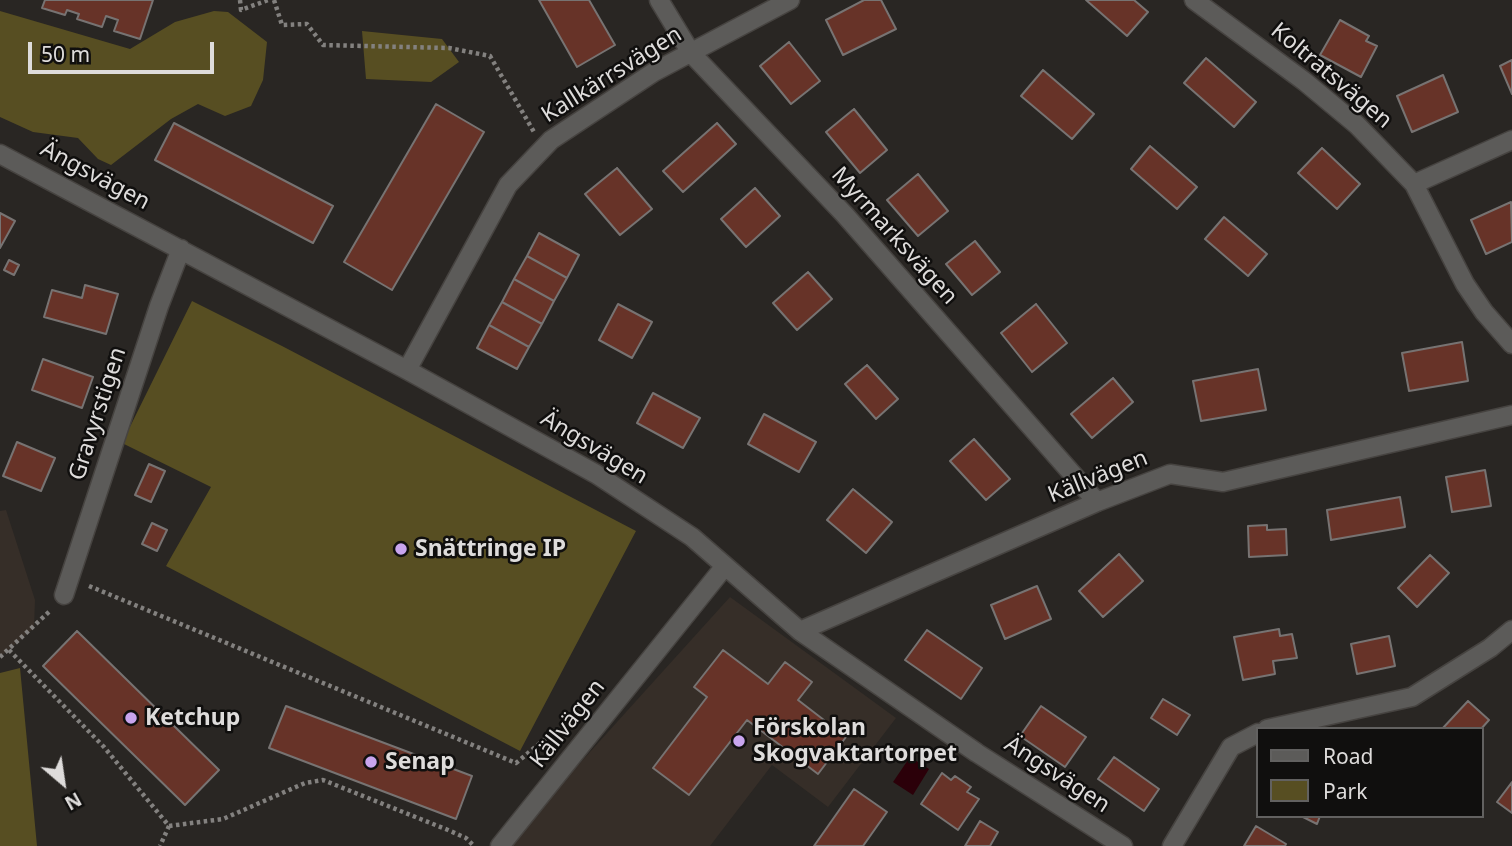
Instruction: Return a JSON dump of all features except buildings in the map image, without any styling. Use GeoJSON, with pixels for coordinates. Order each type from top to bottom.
{"type":"FeatureCollection","features":[{"type":"Feature","properties":{"kind":"street","name":"Myrmarksvägen"},"geometry":{"type":"LineString","coordinates":[[659,0],[691,53],[845,215],[1097,502]]}},
{"type":"Feature","properties":{"kind":"street","name":"Kallkärrsvägen"},"geometry":{"type":"LineString","coordinates":[[407,370],[508,186],[551,140],[654,72],[790,0]]}},
{"type":"Feature","properties":{"kind":"street","name":"Koltratsvägen"},"geometry":{"type":"LineString","coordinates":[[1194,0],[1304,81],[1357,125],[1414,184],[1465,284],[1484,312],[1512,344]]}},
{"type":"Feature","properties":{"kind":"street"},"geometry":{"type":"LineString","coordinates":[[1414,184],[1512,141]]}},
{"type":"Feature","properties":{"kind":"street","name":"Ängsvägen"},"geometry":{"type":"LineString","coordinates":[[0,155],[181,249],[596,474],[692,537],[800,631],[977,753],[1123,846]]}},
{"type":"Feature","properties":{"kind":"street","name":"Gravyrstigen"},"geometry":{"type":"LineString","coordinates":[[64,595],[159,306],[181,249]]}},
{"type":"Feature","properties":{"kind":"street","name":"Källvägen"},"geometry":{"type":"LineString","coordinates":[[800,631],[1097,502],[1170,474],[1223,482],[1512,415]]}},
{"type":"Feature","properties":{"kind":"street","name":"Källvägen"},"geometry":{"type":"LineString","coordinates":[[501,846],[725,566]]}},
{"type":"Feature","properties":{"kind":"street"},"geometry":{"type":"LineString","coordinates":[[1276,727],[1412,697],[1490,648],[1512,630]]}},
{"type":"Feature","properties":{"kind":"street"},"geometry":{"type":"LineString","coordinates":[[1172,846],[1231,747],[1256,734]]}},
{"type":"Feature","properties":{"kind":"path"},"geometry":{"type":"LineString","coordinates":[[240,0],[241,10],[268,0]]}},
{"type":"Feature","properties":{"kind":"path"},"geometry":{"type":"LineString","coordinates":[[274,0],[282,25],[307,24],[323,45],[449,48],[490,56],[543,148]]}},
{"type":"Feature","properties":{"kind":"path"},"geometry":{"type":"LineString","coordinates":[[0,657],[34,628],[64,595],[75,588],[88,586],[516,763],[556,730]]}},
{"type":"Feature","properties":{"kind":"path"},"geometry":{"type":"LineString","coordinates":[[9,650],[112,756],[169,826]]}},
{"type":"Feature","properties":{"kind":"path"},"geometry":{"type":"LineString","coordinates":[[169,826],[223,819],[305,783],[323,779],[448,830],[466,838],[474,846]]}},
{"type":"Feature","properties":{"kind":"path"},"geometry":{"type":"LineString","coordinates":[[160,846],[169,826]]}},
{"type":"Feature","properties":{"kind":"shaded area"},"geometry":{"type":"Polygon","coordinates":[[[6,510],[35,600],[34,628],[0,657],[0,511],[6,510]]]}},
{"type":"Feature","properties":{"kind":"shaded area","name":"Förskolan Skogvaktartorpet"},"geometry":{"type":"Polygon","coordinates":[[[730,597],[896,718],[828,807],[772,765],[710,846],[505,846],[730,597]]]}},
{"type":"Feature","properties":{"kind":"shaded area"},"geometry":{"type":"Polygon","coordinates":[[[910,757],[929,769],[913,795],[893,782],[910,757]]]}},
{"type":"Feature","properties":{"kind":"green space"},"geometry":{"type":"Polygon","coordinates":[[[0,11],[130,49],[175,22],[214,11],[228,12],[267,42],[263,80],[251,106],[225,116],[198,104],[171,119],[111,165],[98,159],[78,138],[33,132],[0,117],[0,11]]]}},
{"type":"Feature","properties":{"kind":"green space"},"geometry":{"type":"Polygon","coordinates":[[[362,31],[442,39],[459,62],[431,82],[366,79],[362,31]]]}},
{"type":"Feature","properties":{"kind":"green space","name":"Snättringe IP"},"geometry":{"type":"Polygon","coordinates":[[[192,301],[636,531],[520,751],[166,566],[211,487],[122,443],[192,301]]]}},
{"type":"Feature","properties":{"kind":"green space"},"geometry":{"type":"Polygon","coordinates":[[[20,668],[37,846],[0,846],[0,673],[20,668]]]}},
{"type":"Feature","properties":{"kind":"place","name":"Snättringe IP"},"geometry":{"type":"Point","coordinates":[401,549]}},
{"type":"Feature","properties":{"kind":"place","name":"Ketchup"},"geometry":{"type":"Point","coordinates":[131,718]}},
{"type":"Feature","properties":{"kind":"place","name":"Förskolan Skogvaktartorpet"},"geometry":{"type":"Point","coordinates":[739,741]}},
{"type":"Feature","properties":{"kind":"place","name":"Senap"},"geometry":{"type":"Point","coordinates":[371,762]}}]}
